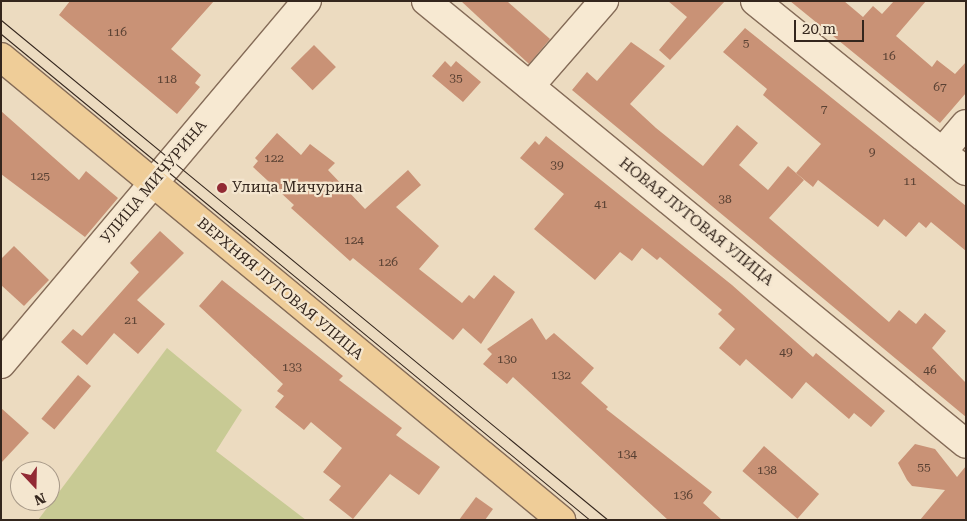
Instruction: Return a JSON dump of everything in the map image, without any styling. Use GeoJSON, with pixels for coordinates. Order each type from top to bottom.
{"type":"FeatureCollection","features":[{"type":"Feature","properties":{"kind":"main road","name":"ВЕРХНЯЯ ЛУГОВАЯ УЛИЦА"},"geometry":{"type":"LineString","coordinates":[[1,57],[154,181],[333,336],[561,520]]}},
{"type":"Feature","properties":{"kind":"street","name":"УЛИЦА МИЧУРИНА"},"geometry":{"type":"LineString","coordinates":[[1,364],[306,1]]}},
{"type":"Feature","properties":{"kind":"street","name":"НОВАЯ ЛУГОВАЯ УЛИЦА"},"geometry":{"type":"LineString","coordinates":[[426,1],[966,444]]}},
{"type":"Feature","properties":{"kind":"street"},"geometry":{"type":"LineString","coordinates":[[530,86],[604,1]]}},
{"type":"Feature","properties":{"kind":"street"},"geometry":{"type":"LineString","coordinates":[[755,1],[966,171]]}},
{"type":"Feature","properties":{"kind":"street"},"geometry":{"type":"LineString","coordinates":[[943,151],[966,124]]}},
{"type":"Feature","properties":{"kind":"green space"},"geometry":{"type":"Polygon","coordinates":[[[167,348],[242,410],[216,451],[306,520],[38,520],[45,511],[60,511],[60,491],[167,348]]]}},
{"type":"Feature","properties":{"kind":"building"},"geometry":{"type":"Polygon","coordinates":[[[70,1],[214,1],[171,49],[201,75],[195,83],[200,87],[177,114],[59,15],[70,1]]]}},
{"type":"Feature","properties":{"kind":"building"},"geometry":{"type":"Polygon","coordinates":[[[461,1],[507,1],[550,39],[529,64],[461,1]]]}},
{"type":"Feature","properties":{"kind":"building"},"geometry":{"type":"Polygon","coordinates":[[[668,1],[725,1],[670,60],[659,50],[687,17],[668,1]]]}},
{"type":"Feature","properties":{"kind":"building"},"geometry":{"type":"Polygon","coordinates":[[[790,1],[844,1],[863,17],[873,6],[882,14],[894,1],[926,1],[896,36],[932,67],[937,60],[955,74],[966,62],[966,93],[940,123],[790,1]]]}},
{"type":"Feature","properties":{"kind":"building"},"geometry":{"type":"Polygon","coordinates":[[[745,28],[966,206],[966,251],[931,222],[926,228],[919,222],[906,237],[884,219],[878,227],[818,180],[813,187],[796,173],[821,144],[763,95],[767,89],[723,52],[745,28]]]}},
{"type":"Feature","properties":{"kind":"building"},"geometry":{"type":"Polygon","coordinates":[[[631,42],[665,66],[630,104],[656,128],[703,166],[737,125],[758,143],[739,165],[768,190],[788,166],[804,180],[769,218],[889,322],[899,310],[916,324],[925,313],[946,331],[932,348],[966,383],[966,417],[572,90],[587,72],[597,81],[631,42]]]}},
{"type":"Feature","properties":{"kind":"building"},"geometry":{"type":"Polygon","coordinates":[[[314,45],[336,67],[313,90],[291,68],[314,45]]]}},
{"type":"Feature","properties":{"kind":"building"},"geometry":{"type":"Polygon","coordinates":[[[445,61],[451,67],[456,61],[481,82],[463,102],[432,76],[445,61]]]}},
{"type":"Feature","properties":{"kind":"building"},"geometry":{"type":"Polygon","coordinates":[[[1,111],[79,180],[86,171],[118,198],[85,237],[1,174],[1,111]]]}},
{"type":"Feature","properties":{"kind":"building"},"geometry":{"type":"Polygon","coordinates":[[[277,133],[301,155],[310,144],[335,163],[328,170],[365,209],[408,170],[421,185],[396,207],[439,246],[419,269],[462,303],[469,295],[474,299],[494,275],[515,292],[481,344],[463,328],[453,340],[353,258],[350,261],[291,208],[294,205],[253,167],[258,161],[255,158],[277,133]]]}},
{"type":"Feature","properties":{"kind":"building"},"geometry":{"type":"Polygon","coordinates":[[[546,136],[732,285],[813,357],[816,353],[885,411],[871,427],[854,413],[849,419],[806,382],[792,399],[746,359],[740,366],[719,348],[735,329],[718,314],[722,310],[660,257],[657,260],[642,248],[632,261],[620,252],[595,280],[534,229],[564,194],[520,158],[535,141],[539,145],[546,136]]]}},
{"type":"Feature","properties":{"kind":"building"},"geometry":{"type":"Polygon","coordinates":[[[160,231],[184,253],[137,300],[165,324],[138,354],[114,333],[87,365],[61,342],[73,329],[82,336],[139,272],[130,263],[160,231]]]}},
{"type":"Feature","properties":{"kind":"building"},"geometry":{"type":"Polygon","coordinates":[[[14,246],[49,280],[24,306],[1,285],[1,259],[14,246]]]}},
{"type":"Feature","properties":{"kind":"building"},"geometry":{"type":"Polygon","coordinates":[[[222,280],[343,376],[339,380],[402,428],[396,435],[440,467],[419,495],[390,474],[353,519],[329,500],[341,486],[323,472],[342,448],[311,422],[304,430],[275,407],[284,396],[277,391],[283,384],[199,306],[222,280]]]}},
{"type":"Feature","properties":{"kind":"building"},"geometry":{"type":"Polygon","coordinates":[[[532,318],[546,340],[554,333],[594,368],[581,383],[608,407],[606,409],[712,492],[703,503],[722,520],[668,520],[513,377],[507,384],[483,364],[492,354],[487,349],[532,318]]]}},
{"type":"Feature","properties":{"kind":"building"},"geometry":{"type":"Polygon","coordinates":[[[78,375],[91,386],[54,430],[41,419],[78,375]]]}},
{"type":"Feature","properties":{"kind":"building"},"geometry":{"type":"Polygon","coordinates":[[[1,408],[29,433],[1,463],[1,408]]]}},
{"type":"Feature","properties":{"kind":"building"},"geometry":{"type":"Polygon","coordinates":[[[915,444],[935,449],[957,477],[966,466],[966,520],[920,520],[945,490],[912,486],[907,480],[898,463],[915,444]]]}},
{"type":"Feature","properties":{"kind":"building"},"geometry":{"type":"Polygon","coordinates":[[[764,446],[819,494],[797,519],[742,471],[764,446]]]}},
{"type":"Feature","properties":{"kind":"building"},"geometry":{"type":"Polygon","coordinates":[[[476,497],[493,509],[485,520],[459,520],[476,497]]]}},
{"type":"Feature","properties":{"kind":"tram line"},"geometry":{"type":"LineString","coordinates":[[1,20],[608,520]]}},
{"type":"Feature","properties":{"kind":"tram line"},"geometry":{"type":"LineString","coordinates":[[1,34],[590,520]]}},
{"type":"Feature","properties":{"kind":"place","name":"Улица Мичурина"},"geometry":{"type":"Point","coordinates":[222,188]}}]}
